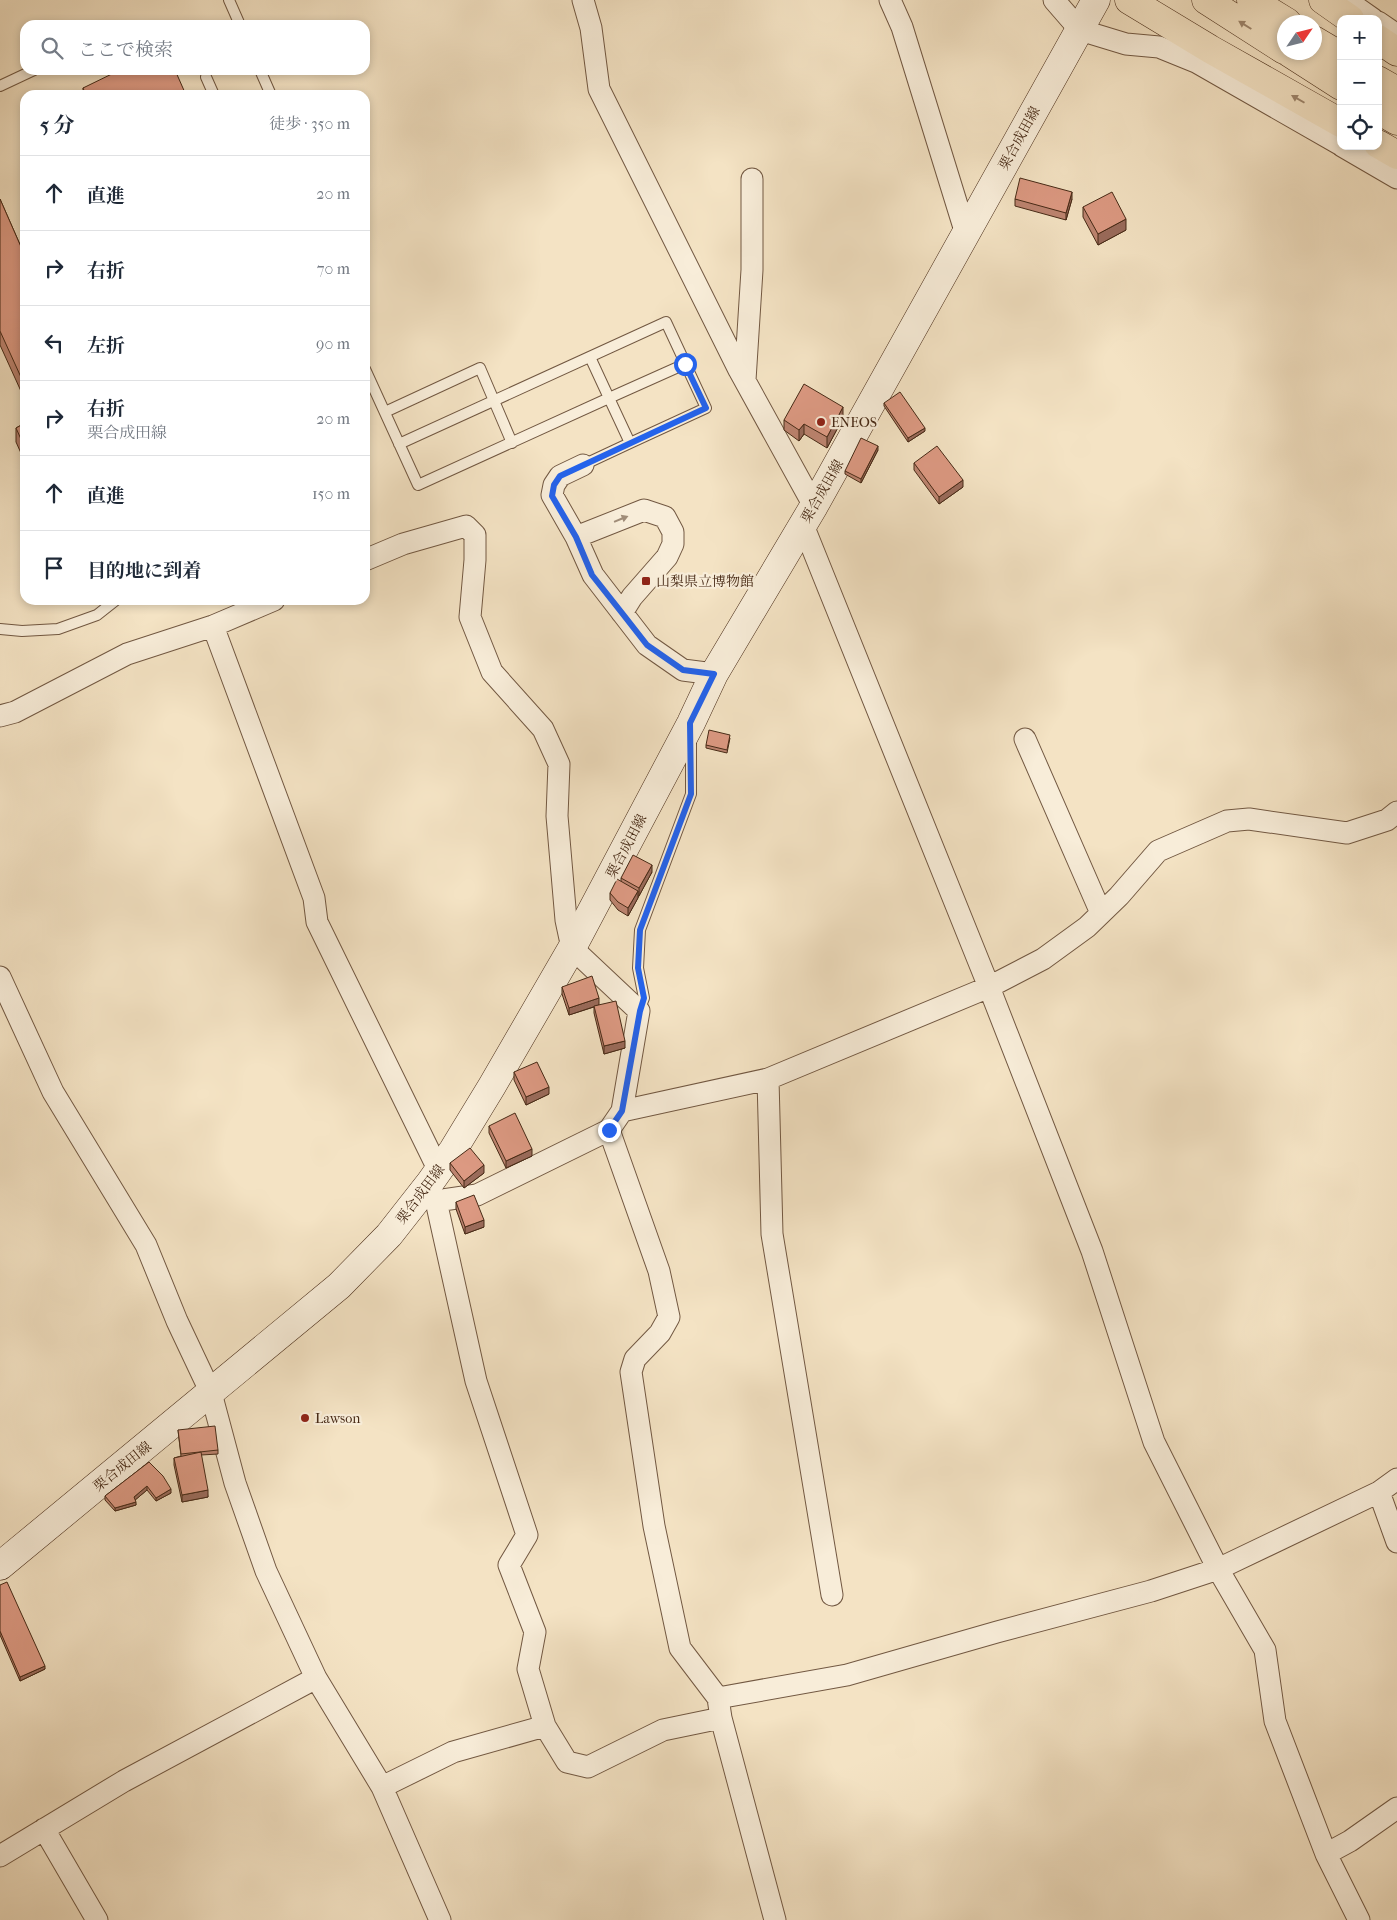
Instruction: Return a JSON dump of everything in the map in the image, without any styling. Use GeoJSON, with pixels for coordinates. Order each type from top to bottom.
{"type":"FeatureCollection","features":[{"type":"Feature","properties":{"kind":"highway"},"geometry":{"type":"LineString","coordinates":[[1129,0],[1210,49],[1337,121]]}},
{"type":"Feature","properties":{"kind":"highway"},"geometry":{"type":"LineString","coordinates":[[1206,0],[1277,46]]}},
{"type":"Feature","properties":{"kind":"highway"},"geometry":{"type":"LineString","coordinates":[[1251,0],[1277,16]]}},
{"type":"Feature","properties":{"kind":"highway"},"geometry":{"type":"LineString","coordinates":[[1323,0],[1344,15]]}},
{"type":"Feature","properties":{"kind":"highway"},"geometry":{"type":"LineString","coordinates":[[1382,42],[1397,52]]}},
{"type":"Feature","properties":{"kind":"highway"},"geometry":{"type":"LineString","coordinates":[[1322,45],[1337,54]]}},
{"type":"Feature","properties":{"kind":"highway"},"geometry":{"type":"LineString","coordinates":[[1300,60],[1337,83]]}},
{"type":"Feature","properties":{"kind":"highway"},"geometry":{"type":"LineString","coordinates":[[1382,83],[1397,92]]}},
{"type":"Feature","properties":{"kind":"highway"},"geometry":{"type":"LineString","coordinates":[[1382,113],[1397,122]]}},
{"type":"Feature","properties":{"kind":"highway"},"geometry":{"type":"LineString","coordinates":[[1382,146],[1397,155]]}},
{"type":"Feature","properties":{"kind":"main road","name":"栗合成田線"},"geometry":{"type":"LineString","coordinates":[[1,1563],[211,1393],[339,1286],[435,1186],[572,948],[714,674],[808,516],[1096,0]]}},
{"type":"Feature","properties":{"kind":"street"},"geometry":{"type":"LineString","coordinates":[[583,0],[591,28],[599,89],[745,380],[808,516],[1092,1251],[1154,1442],[1218,1569],[1265,1650],[1275,1721],[1326,1854],[1359,1920]]}},
{"type":"Feature","properties":{"kind":"street"},"geometry":{"type":"LineString","coordinates":[[890,0],[902,27],[966,234]]}},
{"type":"Feature","properties":{"kind":"street"},"geometry":{"type":"LineString","coordinates":[[1054,0],[1080,30],[1126,44],[1159,47],[1196,62],[1337,144]]}},
{"type":"Feature","properties":{"kind":"street"},"geometry":{"type":"LineString","coordinates":[[1346,0],[1367,15]]}},
{"type":"Feature","properties":{"kind":"street"},"geometry":{"type":"LineString","coordinates":[[1382,25],[1397,35]]}},
{"type":"Feature","properties":{"kind":"street"},"geometry":{"type":"LineString","coordinates":[[1348,150],[1397,178]]}},
{"type":"Feature","properties":{"kind":"street"},"geometry":{"type":"LineString","coordinates":[[745,380],[752,270],[752,179]]}},
{"type":"Feature","properties":{"kind":"street"},"geometry":{"type":"LineString","coordinates":[[583,465],[560,476],[554,485],[552,496],[576,537],[592,575],[647,645],[683,670],[714,674]]}},
{"type":"Feature","properties":{"kind":"street"},"geometry":{"type":"LineString","coordinates":[[576,537],[644,510],[665,518],[673,532],[673,544],[667,557],[632,598],[622,613]]}},
{"type":"Feature","properties":{"kind":"street"},"geometry":{"type":"LineString","coordinates":[[370,558],[403,544],[466,526],[475,535],[475,560],[470,617],[492,672],[543,729],[559,764],[557,816],[566,920],[572,948],[640,1011],[622,1111],[609,1130],[477,1194],[435,1186]]}},
{"type":"Feature","properties":{"kind":"street"},"geometry":{"type":"LineString","coordinates":[[0,716],[15,712],[126,654],[213,626],[262,605]]}},
{"type":"Feature","properties":{"kind":"street"},"geometry":{"type":"LineString","coordinates":[[213,626],[314,898],[318,922],[435,1186],[476,1381],[527,1535],[509,1565],[535,1632],[528,1669],[545,1726],[567,1762],[588,1767],[663,1730],[720,1708],[1151,1591],[1218,1569],[1379,1492],[1397,1479]]}},
{"type":"Feature","properties":{"kind":"street"},"geometry":{"type":"LineString","coordinates":[[1025,739],[1101,913]]}},
{"type":"Feature","properties":{"kind":"street"},"geometry":{"type":"LineString","coordinates":[[622,1111],[768,1079],[989,988],[1044,959],[1087,927],[1119,896],[1158,851],[1227,821],[1249,818],[1347,833],[1387,820],[1397,812]]}},
{"type":"Feature","properties":{"kind":"street"},"geometry":{"type":"LineString","coordinates":[[0,977],[53,1092],[146,1245],[176,1320],[211,1393],[235,1482],[266,1570],[316,1678],[382,1787],[440,1920]]}},
{"type":"Feature","properties":{"kind":"street"},"geometry":{"type":"LineString","coordinates":[[768,1079],[772,1234],[832,1595]]}},
{"type":"Feature","properties":{"kind":"street"},"geometry":{"type":"LineString","coordinates":[[609,1130],[659,1271],[669,1317],[660,1333],[635,1359],[631,1372],[654,1526],[680,1648],[720,1708],[775,1920]]}},
{"type":"Feature","properties":{"kind":"street"},"geometry":{"type":"LineString","coordinates":[[1379,1492],[1397,1542]]}},
{"type":"Feature","properties":{"kind":"street"},"geometry":{"type":"LineString","coordinates":[[0,1856],[124,1782],[316,1678]]}},
{"type":"Feature","properties":{"kind":"street"},"geometry":{"type":"LineString","coordinates":[[382,1787],[453,1752],[545,1726]]}},
{"type":"Feature","properties":{"kind":"street"},"geometry":{"type":"LineString","coordinates":[[1326,1854],[1397,1808]]}},
{"type":"Feature","properties":{"kind":"street"},"geometry":{"type":"LineString","coordinates":[[44,1829],[97,1920]]}},
{"type":"Feature","properties":{"kind":"lane"},"geometry":{"type":"LineString","coordinates":[[229,0],[238,20]]}},
{"type":"Feature","properties":{"kind":"lane"},"geometry":{"type":"LineString","coordinates":[[0,86],[23,75]]}},
{"type":"Feature","properties":{"kind":"lane"},"geometry":{"type":"LineString","coordinates":[[262,75],[269,90]]}},
{"type":"Feature","properties":{"kind":"lane"},"geometry":{"type":"LineString","coordinates":[[206,77],[212,90]]}},
{"type":"Feature","properties":{"kind":"lane"},"geometry":{"type":"LineString","coordinates":[[400,444],[666,322],[706,408],[583,465]]}},
{"type":"Feature","properties":{"kind":"lane"},"geometry":{"type":"LineString","coordinates":[[590,357],[630,443]]}},
{"type":"Feature","properties":{"kind":"lane"},"geometry":{"type":"LineString","coordinates":[[370,380],[418,485],[685,364]]}},
{"type":"Feature","properties":{"kind":"lane"},"geometry":{"type":"LineString","coordinates":[[384,412],[480,368],[512,443]]}},
{"type":"Feature","properties":{"kind":"lane"},"geometry":{"type":"LineString","coordinates":[[0,629],[22,631],[58,629],[97,615],[110,605]]}},
{"type":"Feature","properties":{"kind":"lane"},"geometry":{"type":"LineString","coordinates":[[640,1011],[644,998],[638,968],[640,930],[691,794],[690,723]]}},
{"type":"Feature","properties":{"kind":"building"},"geometry":{"type":"Polygon","coordinates":[[[110,75],[177,75],[184,90],[84,90],[83,88],[110,75]]]}},
{"type":"Feature","properties":{"kind":"building"},"geometry":{"type":"Polygon","coordinates":[[[1020,178],[1072,192],[1066,213],[1015,199],[1020,178]]]}},
{"type":"Feature","properties":{"kind":"building"},"geometry":{"type":"Polygon","coordinates":[[[1112,192],[1126,219],[1098,234],[1083,207],[1112,192]]]}},
{"type":"Feature","properties":{"kind":"building"},"geometry":{"type":"Polygon","coordinates":[[[0,199],[20,245],[20,375],[0,331],[0,199]]]}},
{"type":"Feature","properties":{"kind":"building"},"geometry":{"type":"Polygon","coordinates":[[[804,384],[843,407],[827,437],[804,424],[799,430],[784,420],[804,384]]]}},
{"type":"Feature","properties":{"kind":"building"},"geometry":{"type":"Polygon","coordinates":[[[900,392],[925,428],[908,438],[884,403],[900,392]]]}},
{"type":"Feature","properties":{"kind":"building"},"geometry":{"type":"Polygon","coordinates":[[[20,426],[20,437],[16,428],[20,426]]]}},
{"type":"Feature","properties":{"kind":"building"},"geometry":{"type":"Polygon","coordinates":[[[861,438],[878,446],[861,479],[845,471],[861,438]]]}},
{"type":"Feature","properties":{"kind":"building"},"geometry":{"type":"Polygon","coordinates":[[[937,446],[963,480],[939,497],[914,463],[937,446]]]}},
{"type":"Feature","properties":{"kind":"building"},"geometry":{"type":"Polygon","coordinates":[[[709,730],[730,735],[727,750],[706,745],[709,730]]]}},
{"type":"Feature","properties":{"kind":"building"},"geometry":{"type":"Polygon","coordinates":[[[633,855],[652,865],[639,888],[621,878],[633,855]]]}},
{"type":"Feature","properties":{"kind":"building"},"geometry":{"type":"Polygon","coordinates":[[[617,879],[638,891],[628,908],[618,902],[610,893],[617,879]]]}},
{"type":"Feature","properties":{"kind":"building"},"geometry":{"type":"Polygon","coordinates":[[[592,976],[599,998],[569,1008],[562,987],[592,976]]]}},
{"type":"Feature","properties":{"kind":"building"},"geometry":{"type":"Polygon","coordinates":[[[616,1001],[625,1041],[604,1046],[594,1006],[616,1001]]]}},
{"type":"Feature","properties":{"kind":"building"},"geometry":{"type":"Polygon","coordinates":[[[537,1062],[549,1087],[526,1097],[514,1072],[537,1062]]]}},
{"type":"Feature","properties":{"kind":"building"},"geometry":{"type":"Polygon","coordinates":[[[515,1113],[532,1149],[506,1161],[489,1126],[515,1113]]]}},
{"type":"Feature","properties":{"kind":"building"},"geometry":{"type":"Polygon","coordinates":[[[470,1148],[484,1165],[464,1181],[450,1163],[470,1148]]]}},
{"type":"Feature","properties":{"kind":"building"},"geometry":{"type":"Polygon","coordinates":[[[474,1195],[484,1220],[465,1227],[456,1202],[474,1195]]]}},
{"type":"Feature","properties":{"kind":"building"},"geometry":{"type":"Polygon","coordinates":[[[215,1426],[218,1450],[181,1454],[178,1430],[215,1426]]]}},
{"type":"Feature","properties":{"kind":"building"},"geometry":{"type":"Polygon","coordinates":[[[201,1452],[208,1490],[182,1495],[174,1458],[201,1452]]]}},
{"type":"Feature","properties":{"kind":"building"},"geometry":{"type":"Polygon","coordinates":[[[149,1462],[163,1476],[171,1489],[156,1498],[147,1486],[134,1497],[136,1502],[115,1508],[105,1496],[149,1462]]]}},
{"type":"Feature","properties":{"kind":"building"},"geometry":{"type":"Polygon","coordinates":[[[7,1582],[45,1666],[20,1677],[0,1631],[0,1585],[7,1582]]]}},
{"type":"Feature","properties":{"kind":"place","name":"ENEOS"},"geometry":{"type":"Point","coordinates":[821,422]}},
{"type":"Feature","properties":{"kind":"place","name":"山梨県立博物館"},"geometry":{"type":"Point","coordinates":[646,581]}},
{"type":"Feature","properties":{"kind":"place","name":"Lawson"},"geometry":{"type":"Point","coordinates":[305,1418]}},
{"type":"Feature","properties":{"kind":"route"},"geometry":{"type":"LineString","coordinates":[[609,1130],[622,1111],[644,998],[638,968],[640,930],[691,794],[690,723],[714,674],[683,670],[647,645],[592,575],[576,537],[552,496],[554,485],[560,476],[706,408],[685,364]]}}]}
